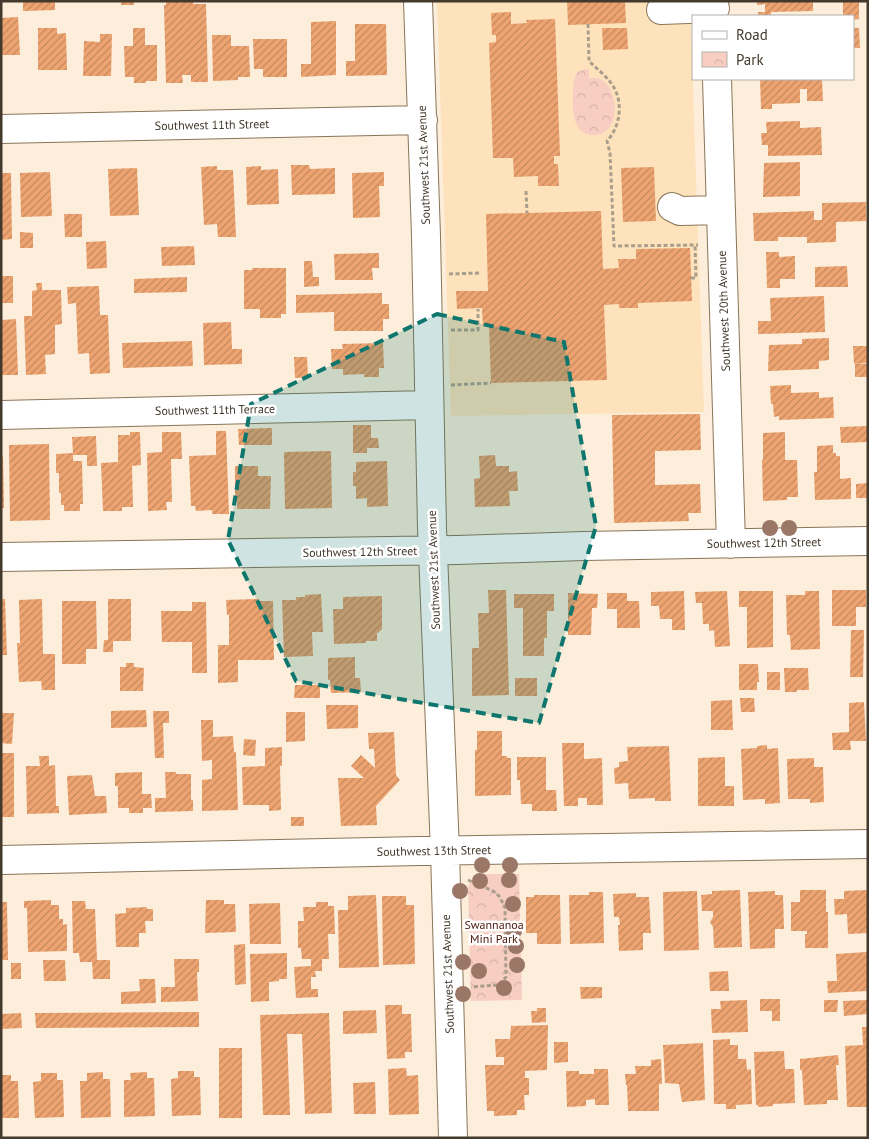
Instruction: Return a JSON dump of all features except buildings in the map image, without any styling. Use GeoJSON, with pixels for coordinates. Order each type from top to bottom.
{"type":"FeatureCollection","features":[{"type":"Feature","properties":{"kind":"street","name":"Southwest 21st Avenue"},"geometry":{"type":"LineString","coordinates":[[418,1],[427,246],[433,550],[445,850],[453,1138]]}},
{"type":"Feature","properties":{"kind":"street"},"geometry":{"type":"LineString","coordinates":[[661,10],[715,9]]}},
{"type":"Feature","properties":{"kind":"street","name":"Southwest 20th Avenue"},"geometry":{"type":"LineString","coordinates":[[717,80],[731,544]]}},
{"type":"Feature","properties":{"kind":"street","name":"Southwest 11th Street"},"geometry":{"type":"LineString","coordinates":[[1,129],[423,120]]}},
{"type":"Feature","properties":{"kind":"street"},"geometry":{"type":"LineString","coordinates":[[672,207],[680,211],[721,210]]}},
{"type":"Feature","properties":{"kind":"street","name":"Southwest 11th Terrace"},"geometry":{"type":"LineString","coordinates":[[1,415],[429,405]]}},
{"type":"Feature","properties":{"kind":"street","name":"Southwest 12th Street"},"geometry":{"type":"LineString","coordinates":[[1,557],[868,541]]}},
{"type":"Feature","properties":{"kind":"street","name":"Southwest 13th Street"},"geometry":{"type":"LineString","coordinates":[[1,860],[445,850],[868,844]]}},
{"type":"Feature","properties":{"kind":"path"},"geometry":{"type":"LineString","coordinates":[[588,24],[589,61],[612,84],[619,100],[619,116],[613,134],[607,141],[610,152],[614,246],[697,245],[696,278],[691,278]]}},
{"type":"Feature","properties":{"kind":"path"},"geometry":{"type":"LineString","coordinates":[[526,191],[527,213]]}},
{"type":"Feature","properties":{"kind":"path"},"geometry":{"type":"LineString","coordinates":[[447,274],[480,273]]}},
{"type":"Feature","properties":{"kind":"path"},"geometry":{"type":"LineString","coordinates":[[446,330],[478,330],[478,309]]}},
{"type":"Feature","properties":{"kind":"path"},"geometry":{"type":"LineString","coordinates":[[450,385],[491,383]]}},
{"type":"Feature","properties":{"kind":"path"},"geometry":{"type":"LineString","coordinates":[[468,880],[493,891],[503,901],[505,907],[506,977],[499,985],[468,987]]}},
{"type":"Feature","properties":{"kind":"highlighted area"},"geometry":{"type":"Polygon","coordinates":[[[437,314],[564,342],[596,526],[539,723],[296,681],[228,540],[251,404],[437,314]]]}},
{"type":"Feature","properties":{"kind":"shaded area"},"geometry":{"type":"Polygon","coordinates":[[[437,1],[690,1],[704,412],[451,416],[437,1]]]}},
{"type":"Feature","properties":{"kind":"green space"},"geometry":{"type":"Polygon","coordinates":[[[589,69],[589,78],[599,78],[607,84],[614,100],[615,110],[610,127],[604,133],[595,135],[588,134],[578,127],[573,108],[575,77],[579,71],[589,69]]]}},
{"type":"Feature","properties":{"kind":"green space","name":"Swannanoa Mini Park"},"geometry":{"type":"Polygon","coordinates":[[[485,874],[519,874],[522,1000],[471,1001],[468,887],[475,878],[485,874]]]}}]}
